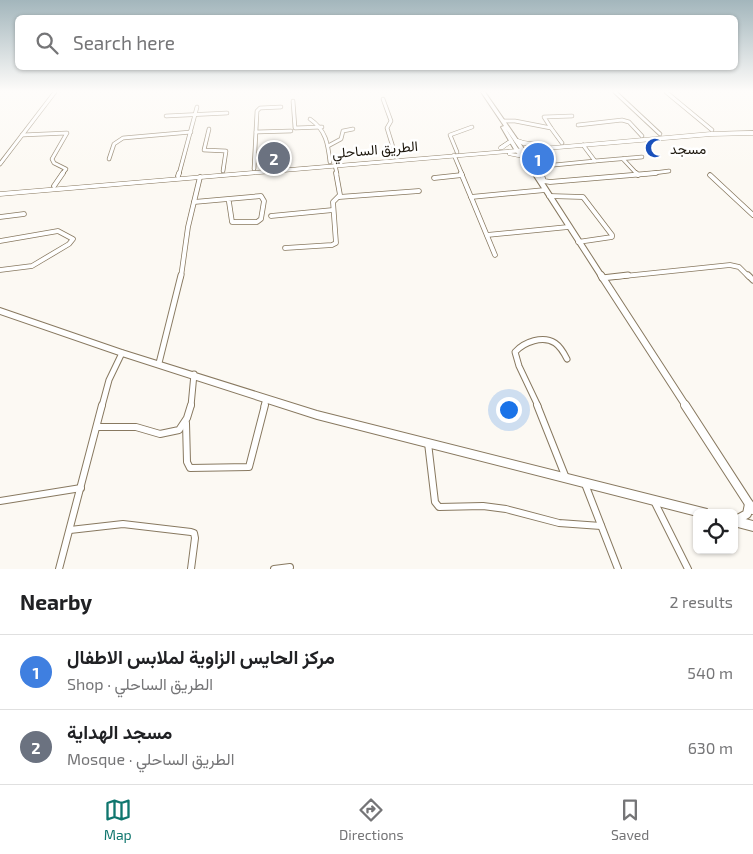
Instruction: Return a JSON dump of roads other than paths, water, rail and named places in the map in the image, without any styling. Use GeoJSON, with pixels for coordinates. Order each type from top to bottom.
{"type":"FeatureCollection","features":[{"type":"Feature","properties":{"kind":"highway","name":"الطريق الساحلي"},"geometry":{"type":"LineString","coordinates":[[0,192],[396,157],[500,150],[521,152],[562,143],[660,134],[712,130],[753,131]]}},
{"type":"Feature","properties":{"kind":"highway","name":"الطريق الساحلي"},"geometry":{"type":"LineString","coordinates":[[540,147],[753,131]]}},
{"type":"Feature","properties":{"kind":"highway"},"geometry":{"type":"LineString","coordinates":[[500,150],[514,140],[540,147]]}},
{"type":"Feature","properties":{"kind":"highway","name":"الطريق الساحلي"},"geometry":{"type":"LineString","coordinates":[[0,192],[200,177],[455,153]]}},
{"type":"Feature","properties":{"kind":"main road"},"geometry":{"type":"LineString","coordinates":[[500,119],[514,140]]}},
{"type":"Feature","properties":{"kind":"main road"},"geometry":{"type":"LineString","coordinates":[[501,119],[521,152]]}},
{"type":"Feature","properties":{"kind":"main road"},"geometry":{"type":"LineString","coordinates":[[0,311],[122,353],[194,374],[317,415],[693,510]]}},
{"type":"Feature","properties":{"kind":"main road"},"geometry":{"type":"LineString","coordinates":[[738,522],[753,526]]}},
{"type":"Feature","properties":{"kind":"street"},"geometry":{"type":"LineString","coordinates":[[0,164],[35,119]]}},
{"type":"Feature","properties":{"kind":"street"},"geometry":{"type":"LineString","coordinates":[[178,176],[195,119]]}},
{"type":"Feature","properties":{"kind":"street"},"geometry":{"type":"LineString","coordinates":[[254,169],[257,119]]}},
{"type":"Feature","properties":{"kind":"street"},"geometry":{"type":"LineString","coordinates":[[294,119],[294,128],[322,127]]}},
{"type":"Feature","properties":{"kind":"street"},"geometry":{"type":"LineString","coordinates":[[310,119],[322,127],[333,164],[339,197]]}},
{"type":"Feature","properties":{"kind":"street"},"geometry":{"type":"LineString","coordinates":[[390,119],[391,121],[387,128],[396,157]]}},
{"type":"Feature","properties":{"kind":"street"},"geometry":{"type":"LineString","coordinates":[[545,119],[562,143]]}},
{"type":"Feature","properties":{"kind":"street"},"geometry":{"type":"LineString","coordinates":[[643,119],[660,134]]}},
{"type":"Feature","properties":{"kind":"street"},"geometry":{"type":"LineString","coordinates":[[698,119],[712,130]]}},
{"type":"Feature","properties":{"kind":"street"},"geometry":{"type":"LineString","coordinates":[[578,125],[622,120],[629,122],[642,136]]}},
{"type":"Feature","properties":{"kind":"street"},"geometry":{"type":"LineString","coordinates":[[503,121],[551,128]]}},
{"type":"Feature","properties":{"kind":"street"},"geometry":{"type":"LineString","coordinates":[[472,127],[450,135],[462,175],[495,255]]}},
{"type":"Feature","properties":{"kind":"street"},"geometry":{"type":"LineString","coordinates":[[209,129],[204,150],[226,151],[223,172]]}},
{"type":"Feature","properties":{"kind":"street"},"geometry":{"type":"LineString","coordinates":[[328,146],[341,139],[343,131],[353,129]]}},
{"type":"Feature","properties":{"kind":"street"},"geometry":{"type":"LineString","coordinates":[[256,132],[290,131]]}},
{"type":"Feature","properties":{"kind":"street"},"geometry":{"type":"LineString","coordinates":[[109,159],[114,144],[123,138],[191,132]]}},
{"type":"Feature","properties":{"kind":"street"},"geometry":{"type":"LineString","coordinates":[[22,135],[67,134],[52,159],[54,163],[66,169],[54,186]]}},
{"type":"Feature","properties":{"kind":"street"},"geometry":{"type":"LineString","coordinates":[[583,145],[595,161]]}},
{"type":"Feature","properties":{"kind":"street"},"geometry":{"type":"LineString","coordinates":[[521,152],[751,507],[747,514],[738,519]]}},
{"type":"Feature","properties":{"kind":"street"},"geometry":{"type":"LineString","coordinates":[[642,157],[550,165],[540,168],[540,172],[544,181],[550,182],[669,171]]}},
{"type":"Feature","properties":{"kind":"street"},"geometry":{"type":"LineString","coordinates":[[623,159],[638,175]]}},
{"type":"Feature","properties":{"kind":"street"},"geometry":{"type":"LineString","coordinates":[[434,178],[462,175]]}},
{"type":"Feature","properties":{"kind":"street"},"geometry":{"type":"LineString","coordinates":[[710,175],[753,215]]}},
{"type":"Feature","properties":{"kind":"street"},"geometry":{"type":"LineString","coordinates":[[159,363],[181,276],[200,177]]}},
{"type":"Feature","properties":{"kind":"street"},"geometry":{"type":"LineString","coordinates":[[285,248],[335,244],[337,238],[333,202],[339,197],[419,191]]}},
{"type":"Feature","properties":{"kind":"street"},"geometry":{"type":"LineString","coordinates":[[471,197],[547,193],[583,196],[613,236],[578,242]]}},
{"type":"Feature","properties":{"kind":"street"},"geometry":{"type":"LineString","coordinates":[[194,202],[261,196],[264,198],[261,219],[257,222],[232,222],[229,202]]}},
{"type":"Feature","properties":{"kind":"street"},"geometry":{"type":"LineString","coordinates":[[271,216],[334,210]]}},
{"type":"Feature","properties":{"kind":"street"},"geometry":{"type":"LineString","coordinates":[[0,217],[24,214]]}},
{"type":"Feature","properties":{"kind":"street"},"geometry":{"type":"LineString","coordinates":[[487,236],[568,227]]}},
{"type":"Feature","properties":{"kind":"street"},"geometry":{"type":"LineString","coordinates":[[0,241],[58,231],[73,239],[65,247],[32,266],[0,270]]}},
{"type":"Feature","properties":{"kind":"street"},"geometry":{"type":"LineString","coordinates":[[602,278],[730,265],[739,267],[753,280]]}},
{"type":"Feature","properties":{"kind":"street"},"geometry":{"type":"LineString","coordinates":[[566,478],[544,419],[519,366],[515,352],[525,344],[547,340],[557,345],[567,359]]}},
{"type":"Feature","properties":{"kind":"street"},"geometry":{"type":"LineString","coordinates":[[60,569],[109,380],[122,353]]}},
{"type":"Feature","properties":{"kind":"street"},"geometry":{"type":"LineString","coordinates":[[194,374],[191,403],[186,423],[187,462],[190,468],[249,467],[266,399]]}},
{"type":"Feature","properties":{"kind":"street"},"geometry":{"type":"LineString","coordinates":[[97,428],[136,427],[152,433],[168,434],[179,430],[186,423]]}},
{"type":"Feature","properties":{"kind":"street"},"geometry":{"type":"LineString","coordinates":[[428,443],[434,502],[439,507],[473,505],[559,522],[602,526]]}},
{"type":"Feature","properties":{"kind":"street"},"geometry":{"type":"LineString","coordinates":[[584,482],[618,569]]}},
{"type":"Feature","properties":{"kind":"street"},"geometry":{"type":"LineString","coordinates":[[0,501],[81,488]]}},
{"type":"Feature","properties":{"kind":"street"},"geometry":{"type":"LineString","coordinates":[[654,500],[688,569]]}},
{"type":"Feature","properties":{"kind":"street"},"geometry":{"type":"LineString","coordinates":[[70,530],[123,524],[191,532],[194,533],[195,538],[191,569]]}},
{"type":"Feature","properties":{"kind":"street"},"geometry":{"type":"LineString","coordinates":[[274,569],[290,567]]}},
{"type":"Feature","properties":{"kind":"place","name":"مسجد"},"geometry":{"type":"Point","coordinates":[655,148]}},
{"type":"Feature","properties":{"kind":"place","name":"مسجد الهداية"},"geometry":{"type":"Point","coordinates":[274,158]}},
{"type":"Feature","properties":{"kind":"place","name":"مركز الحايس الزاوية لملابس الاطفال"},"geometry":{"type":"Point","coordinates":[538,159]}}]}
